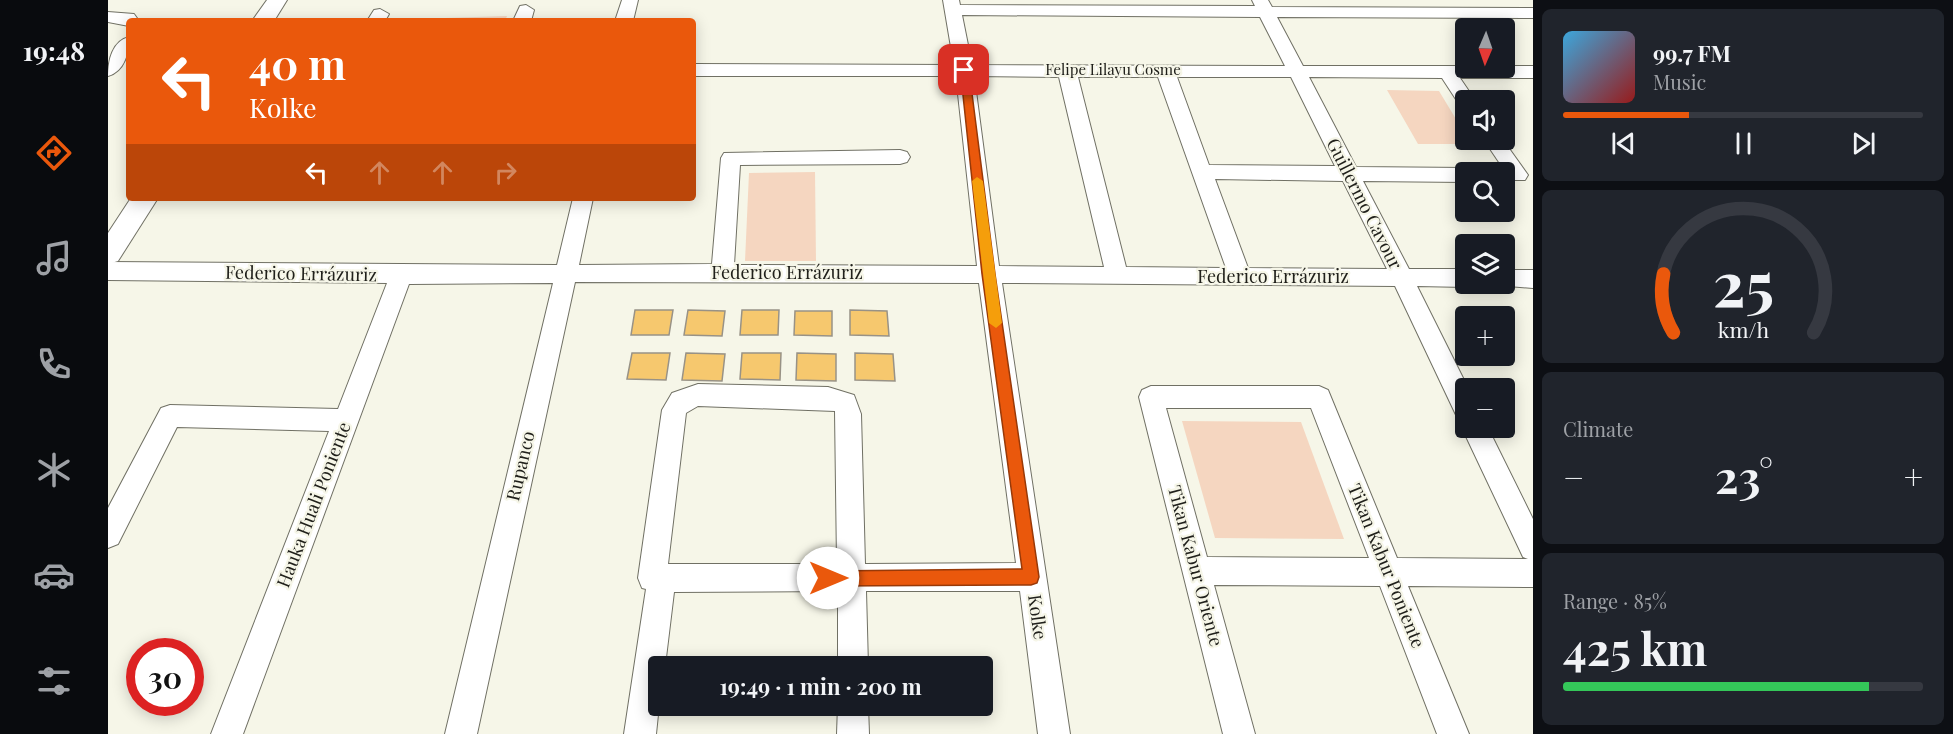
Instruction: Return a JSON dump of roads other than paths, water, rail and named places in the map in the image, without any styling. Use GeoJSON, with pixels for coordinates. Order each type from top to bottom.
{"type":"FeatureCollection","features":[{"type":"Feature","properties":{"kind":"street"},"geometry":{"type":"LineString","coordinates":[[265,18],[277,0]]}},
{"type":"Feature","properties":{"kind":"street"},"geometry":{"type":"LineString","coordinates":[[625,18],[630,0]]}},
{"type":"Feature","properties":{"kind":"street"},"geometry":{"type":"LineString","coordinates":[[952,5],[1262,5],[1533,13]]}},
{"type":"Feature","properties":{"kind":"street","name":"Kolke"},"geometry":{"type":"LineString","coordinates":[[952,5],[964,70],[989,274],[1054,734]]}},
{"type":"Feature","properties":{"kind":"street","name":"Guillermo Cavour"},"geometry":{"type":"LineString","coordinates":[[1262,5],[1350,174],[1455,386]]}},
{"type":"Feature","properties":{"kind":"street"},"geometry":{"type":"LineString","coordinates":[[108,17],[126,19]]}},
{"type":"Feature","properties":{"kind":"street"},"geometry":{"type":"LineString","coordinates":[[108,70],[126,46]]}},
{"type":"Feature","properties":{"kind":"street","name":"Felipe Lilayu Cosme"},"geometry":{"type":"LineString","coordinates":[[696,70],[1533,72]]}},
{"type":"Feature","properties":{"kind":"street"},"geometry":{"type":"LineString","coordinates":[[1067,70],[1117,276]]}},
{"type":"Feature","properties":{"kind":"street"},"geometry":{"type":"LineString","coordinates":[[1165,70],[1240,277]]}},
{"type":"Feature","properties":{"kind":"street"},"geometry":{"type":"LineString","coordinates":[[1447,72],[1459,90]]}},
{"type":"Feature","properties":{"kind":"street"},"geometry":{"type":"LineString","coordinates":[[722,273],[731,158],[900,157]]}},
{"type":"Feature","properties":{"kind":"street"},"geometry":{"type":"LineString","coordinates":[[1203,172],[1455,175]]}},
{"type":"Feature","properties":{"kind":"street"},"geometry":{"type":"LineString","coordinates":[[108,254],[143,201]]}},
{"type":"Feature","properties":{"kind":"street","name":"Rupanco"},"geometry":{"type":"LineString","coordinates":[[461,734],[582,201]]}},
{"type":"Feature","properties":{"kind":"street","name":"Federico Errázuriz"},"geometry":{"type":"LineString","coordinates":[[108,271],[402,275],[722,273],[1455,278]]}},
{"type":"Feature","properties":{"kind":"street","name":"Hauka Huali Poniente"},"geometry":{"type":"LineString","coordinates":[[227,734],[402,275]]}},
{"type":"Feature","properties":{"kind":"street"},"geometry":{"type":"LineString","coordinates":[[640,734],[675,410],[681,401],[698,395],[828,398],[845,403],[849,414],[853,656]]}},
{"type":"Feature","properties":{"kind":"street","name":"Tikan Kabur Oriente"},"geometry":{"type":"LineString","coordinates":[[1239,734],[1151,397],[1319,397]]}},
{"type":"Feature","properties":{"kind":"street","name":"Tikan Kabur Poniente"},"geometry":{"type":"LineString","coordinates":[[1319,397],[1453,734]]}},
{"type":"Feature","properties":{"kind":"street"},"geometry":{"type":"LineString","coordinates":[[108,535],[170,416],[347,420]]}},
{"type":"Feature","properties":{"kind":"street"},"geometry":{"type":"LineString","coordinates":[[1480,438],[1533,548]]}},
{"type":"Feature","properties":{"kind":"street"},"geometry":{"type":"LineString","coordinates":[[1196,571],[1533,573]]}},
{"type":"Feature","properties":{"kind":"street"},"geometry":{"type":"LineString","coordinates":[[657,578],[1031,577]]}},
{"type":"Feature","properties":{"kind":"street"},"geometry":{"type":"LineString","coordinates":[[853,716],[853,734]]}}]}
